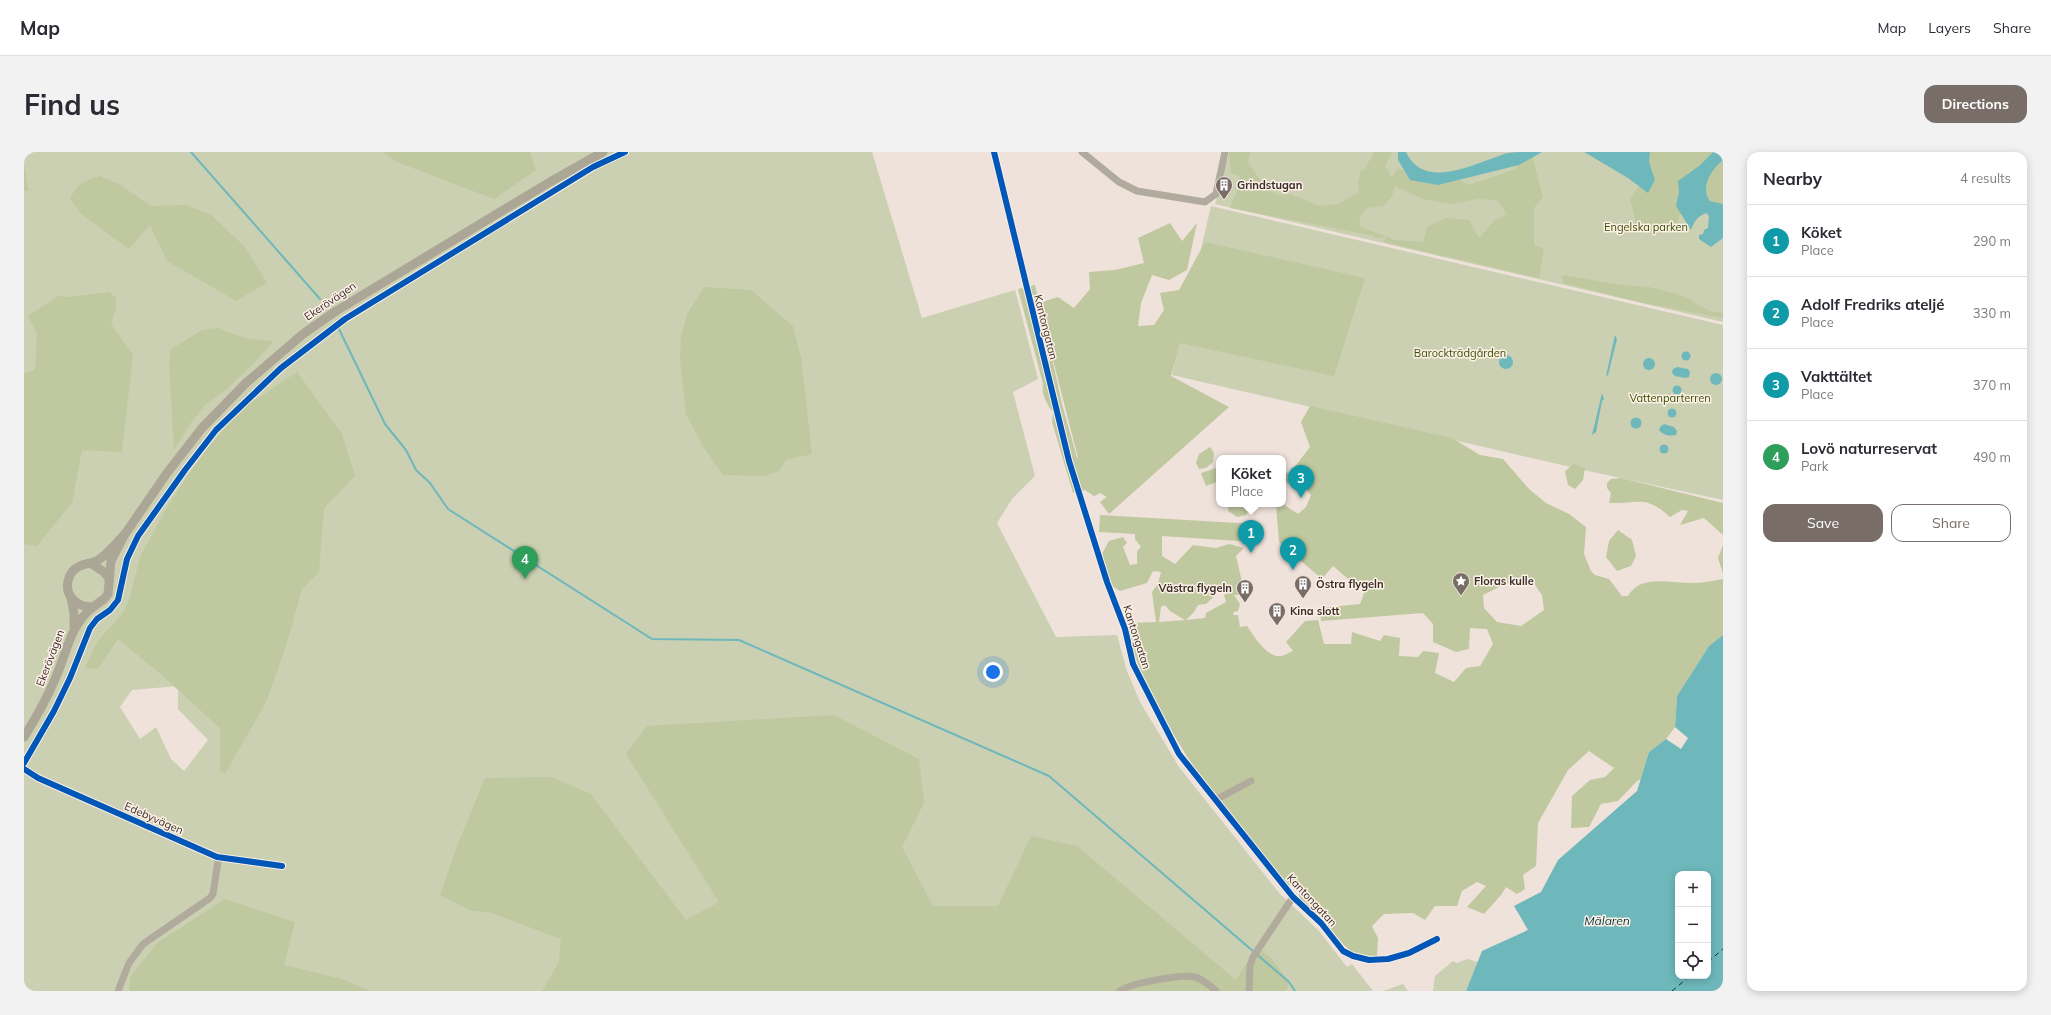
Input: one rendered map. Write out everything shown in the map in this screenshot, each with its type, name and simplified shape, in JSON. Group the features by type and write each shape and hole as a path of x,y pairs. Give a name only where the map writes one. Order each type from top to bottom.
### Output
{"main road":[{"name":"Ekerövägen","path":"125,534 167,473 202,428 246,383 303,334 371,289 604,152"},
{"path":"74,629 74,614 68,585 71,573 77,567 92,564 109,551 125,534"},
{"path":"74,629 85,613 104,599 108,594 111,561 125,534"},
{"path":"92,564 104,572 109,578"},
{"path":"71,597 82,605 93,607"},
{"name":"Ekerövägen","path":"24,737 57,676 74,629"}],"street":[{"name":"Kantongatan","path":"994,152 1069,461 1107,582 1125,629 1133,664 1179,754 1202,784 1217,799 1293,897 1321,922 1343,951 1352,956 1369,960 1388,959 1409,953 1437,939"},
{"path":"1082,152 1119,182 1137,191 1205,202 1216,194 1225,152"},
{"name":"Edebyvägen","path":"24,769 38,778 217,856 282,866"},
{"path":"1217,799 1251,780"},
{"path":"118,991 129,963 143,944 210,898 213,894 217,868 217,856"},
{"path":"1250,991 1250,966 1253,957 1293,897"},
{"path":"1120,991 1148,982 1179,976 1196,977 1216,991"}],"green space":[{"path":"24,152 872,152 922,318 1015,290 1038,379 1013,392 1035,476 1012,499 997,523 1056,637 1117,635 1127,671 1140,702 1179,767 1280,894 1319,931 1347,967 1352,964 1373,991 24,991","holes":["178,686 178,709 208,740 184,771 171,759 156,727 140,739 120,707 132,690"]},
{"path":"382,152 530,152 536,170 494,199 397,162"},
{"name":"Engelska parken","path":"1229,152 1723,152 1723,322 1215,204"},
{"path":"1229,152 1250,152 1248,162 1267,190 1279,195 1291,194 1319,206 1338,204 1359,192 1358,183 1361,170 1365,169 1374,152 1392,152 1385,166 1392,178 1397,169 1456,178 1469,185 1516,169 1520,156 1531,152 1543,197 1534,208 1534,245 1544,249 1539,278 1384,242 1386,237 1373,238 1374,236 1230,208 1238,189 1240,176 1231,173","holes":["1395,186 1423,199 1451,204 1478,199 1497,200 1507,214 1495,220 1479,238 1469,220 1445,218 1427,227 1423,242 1395,240 1361,227 1359,219 1367,208 1383,206 1392,196"]},
{"path":"1650,152 1713,152 1699,166 1678,181 1679,192 1676,206 1681,213 1673,231 1660,226 1636,222 1630,200 1639,186 1648,192 1655,181 1649,162"},
{"path":"1723,160 1723,204 1710,201 1706,190 1708,179 1714,169"},
{"path":"24,167 29,191 24,191"},
{"path":"100,176 119,184 151,206 186,205 211,215 245,247 267,283 236,301 167,261 150,225 129,249 80,213 70,198 82,183"},
{"name":"Barockträdgården","path":"1211,206 1723,325 1723,500 1588,471 1172,375"},
{"path":"1170,223 1182,241 1197,223 1187,270 1169,280 1152,275 1141,303 1138,326 1154,325 1164,310 1160,293 1179,290 1205,242 1365,278 1334,376 1180,343 1171,376 1229,407 1109,514 1100,502 1107,497 1100,493 1094,496 1085,490 1073,493 1052,422 1053,412 1044,395 1043,384 1018,289 1035,285 1039,303 1058,297 1074,308 1090,289 1089,272 1115,270 1144,263 1138,238","holes":["1048,340 1078,458 1062,404"]},
{"path":"1562,275 1622,285 1649,287 1684,296 1709,311 1723,313 1723,318 1644,303 1563,283"},
{"path":"704,287 751,290 793,326 801,358 812,454 786,460 779,471 764,476 723,475 704,448 686,414 680,359 681,337 687,314"},
{"path":"109,292 116,298 116,308 111,324 133,355 122,452 82,450 72,503 37,546 24,544 24,374 35,370 37,334 28,316 58,296 70,297"},
{"path":"218,328 245,338 274,341 227,389 205,405 190,424 174,450 169,362 171,349 202,330"},
{"path":"297,372 342,434 355,476 324,508 319,572 302,589 285,649 266,702 225,774 220,771 220,728 156,670 118,639 98,669 85,668 97,642 122,614 129,601 140,557 164,513 184,481 210,445 243,408"},
{"path":"1310,406 1452,438 1480,455 1503,459 1529,489 1546,503 1569,514 1586,527 1584,554 1591,571 1595,575 1609,579 1622,596 1628,596 1633,589 1648,582 1666,581 1696,583 1723,579 1723,635 1709,646 1677,696 1675,727 1666,739 1649,752 1641,779 1636,782 1618,801 1601,804 1589,827 1571,828 1572,796 1590,780 1605,777 1614,768 1589,751 1568,770 1538,823 1536,866 1523,875 1525,889 1517,894 1506,887 1484,914 1467,907 1486,886 1477,882 1462,891 1457,906 1435,906 1425,920 1413,913 1384,914 1372,926 1378,938 1377,957 1353,953 1334,936 1300,900 1298,886 1286,885 1194,768 1152,699 1134,654 1127,642 1130,623 1156,622 1152,592 1158,584 1161,572 1153,571 1147,583 1120,591 1112,586 1102,554 1109,541 1123,537 1127,543 1123,547 1130,565 1137,564 1137,551 1141,547 1135,539 1135,534 1099,532 1100,515 1255,524 1254,542 1162,536 1162,556 1175,564 1193,545 1216,548 1229,544 1244,548 1236,556 1242,582 1249,590 1244,595 1234,595 1240,604 1238,611 1234,612 1233,615 1238,615 1240,627 1247,626 1257,641 1271,654 1282,656 1293,651 1286,642 1305,621 1318,620 1324,644 1351,644 1352,632 1380,641 1384,635 1400,638 1399,656 1418,657 1423,651 1439,653 1435,673 1454,682 1466,668 1480,666 1493,644 1487,629 1470,628 1469,649 1456,652 1433,642 1433,624 1423,613 1321,621 1320,608 1360,604 1365,590 1353,583 1333,566 1322,579 1279,542 1276,507 1286,506 1298,514 1306,507 1311,495 1302,484 1286,483 1286,472 1290,473 1310,447 1301,422","holes":["1531,579 1542,595 1544,610 1521,626 1497,622 1484,608 1483,595 1505,584","1221,590 1228,592 1224,595 1226,602 1206,613 1205,618 1186,620 1194,612 1198,605 1206,604","1165,605 1170,611 1185,620 1159,622 1161,607"]},
{"path":"1210,447 1214,453 1213,462 1206,468 1199,469 1196,463 1199,454"},
{"path":"1574,464 1585,468 1583,480 1575,489 1568,485 1565,471"},
{"path":"1216,468 1216,482 1206,486 1201,473"},
{"path":"1621,478 1723,503 1723,535 1704,518 1680,525 1688,511 1682,510 1670,517 1654,505 1647,503 1609,503 1611,493 1607,488 1607,483 1611,479"},
{"path":"1229,507 1251,507 1246,515 1237,517 1228,511"},
{"path":"1618,530 1632,540 1636,556 1631,566 1617,571 1606,557 1609,541"},
{"path":"1723,545 1723,574 1718,558"},
{"path":"834,715 919,759 924,803 902,847 933,906 998,906 1031,836 1077,846 1236,980 1257,947 1270,957 1289,982 1286,991 542,991 559,962 561,939 489,912 472,911 440,895 457,846 485,778 551,777 591,794 686,920 719,902 626,754 647,726"},
{"path":"225,899 295,922 284,965 342,979 371,991 129,991 130,977 157,943"},
{"path":"1467,959 1478,962 1466,991 1433,991 1435,976 1453,961 1457,963"},
{"path":"1403,984 1408,991 1383,991"}],"water":[{"path":"1398,152 1406,152 1415,164 1426,171 1439,172 1453,171 1468,167 1508,153 1542,152 1519,165 1438,185 1410,180 1398,160"},
{"path":"1584,152 1650,152 1649,162 1655,180 1648,193 1628,178"},
{"path":"1713,152 1723,152 1723,160 1714,169 1708,179 1706,190 1710,201 1723,204 1723,238 1711,247 1699,239 1699,235 1703,234 1704,230 1708,228 1709,216 1706,213 1698,218 1691,230 1676,206 1679,192 1678,181 1699,166"},
{"path":"1615,335 1617,339 1608,375 1606,376"},
{"path":"1686,351 1691,356 1686,361 1681,356"},
{"path":"1503,355 1509,355 1513,359 1513,365 1509,369 1503,369 1499,365 1499,359"},
{"path":"1649,358 1653,360 1655,364 1653,368 1649,370 1645,368 1643,364 1645,360"},
{"path":"1677,367 1688,369 1690,372 1689,377 1685,378 1675,376 1672,373 1673,369"},
{"path":"1714,373 1718,373 1722,379 1718,385 1714,385 1710,381 1710,377"},
{"path":"1677,385 1682,390 1677,395 1672,390"},
{"path":"1602,393 1604,399 1602,401 1596,432 1592,435"},
{"path":"1670,409 1674,409 1676,413 1674,417 1670,417 1668,415 1668,411"},
{"path":"1636,417 1640,419 1642,423 1640,427 1636,429 1632,427 1630,423 1632,419"},
{"path":"1664,424 1674,427 1677,431 1676,435 1667,435 1661,432 1659,430 1660,427"},
{"path":"1664,444 1669,449 1664,454 1659,449"},
{"name":"Mälaren","path":"1723,635 1723,991 1466,991 1482,951 1528,930 1514,906 1541,892 1558,860 1637,791 1649,752 1666,739 1681,749 1688,738 1675,727 1677,696 1709,646"}],"waterway":[{"path":"191,152 320,299"},
{"path":"338,327 385,424 406,450 416,470 430,483 448,509 652,639 739,640 1049,776 1289,982 1295,991"}],"ferry route":[{"path":"1711,959 1723,949"},
{"path":"1672,991 1686,979"}],"cycle path":[{"path":"24,763 54,711 70,678 90,628 97,619 110,610 118,600 127,559 138,536 185,470 216,430 281,368 345,319 593,167 625,152"},
{"path":"994,152 1069,461 1107,582 1125,629 1133,664 1179,754 1293,897 1321,923 1343,951 1353,956 1369,960 1388,959 1409,953 1437,939"},
{"path":"24,769 38,778 217,857 282,866"}],"place":[{"name":"Grindstugan","path":"1224,200"},
{"name":"Vakttältet","path":"1301,498"},
{"name":"Köket","path":"1251,553"},
{"name":"Adolf Fredriks ateljé","path":"1293,570"},
{"name":"Lovö naturreservat","path":"525,579"},
{"name":"Floras kulle","path":"1461,596"},
{"name":"Östra flygeln","path":"1303,599"},
{"name":"Västra flygeln","path":"1245,603"},
{"name":"Kina slott","path":"1277,626"}],"park label":[{"name":"Vattenparterren","path":"1670,398"}]}
